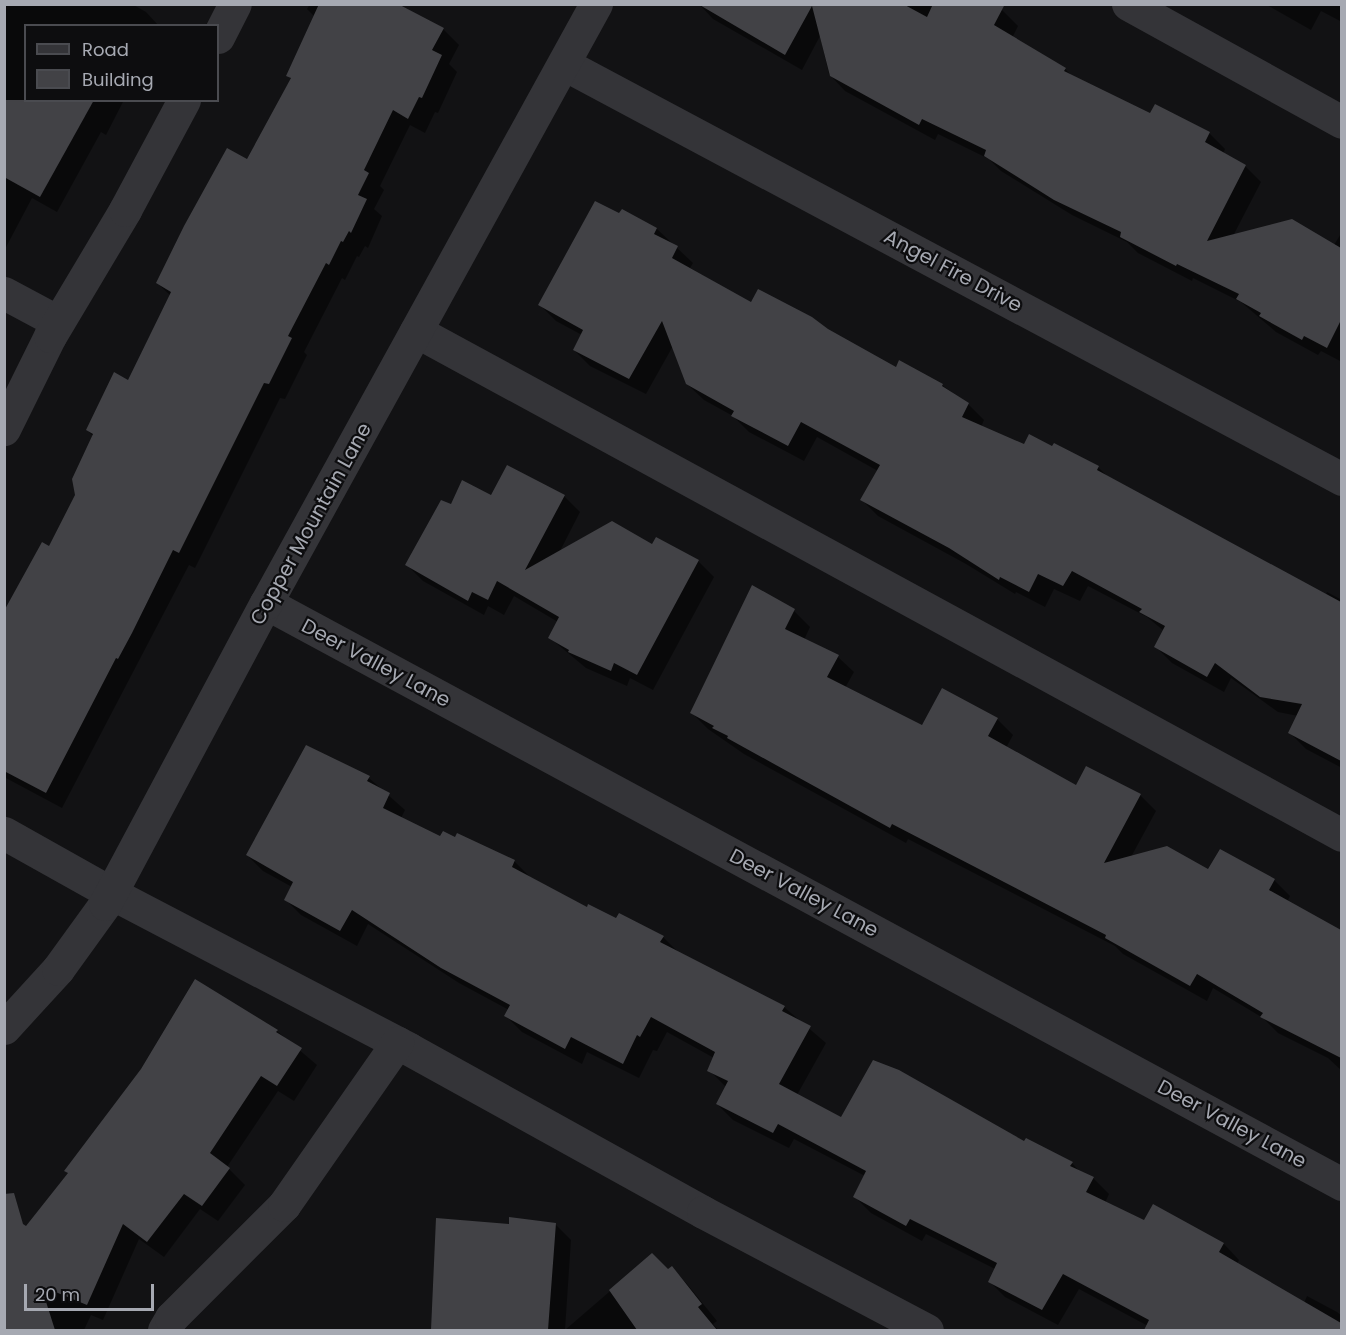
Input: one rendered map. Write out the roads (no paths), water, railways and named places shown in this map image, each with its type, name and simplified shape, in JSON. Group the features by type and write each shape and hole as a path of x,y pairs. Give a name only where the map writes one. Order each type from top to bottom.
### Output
{"street":[{"path":"219,35 235,4"},
{"name":"Copper Mountain Lane","path":"4,1028 58,969 111,893 266,603 596,4"},
{"path":"1128,4 1341,122"},
{"name":"Angel Fire Drive","path":"564,64 1341,479"},
{"path":"4,429 58,322 125,210 183,102"},
{"path":"4,293 58,322"},
{"path":"416,331 1341,835"},
{"name":"Deer Valley Lane","path":"266,603 1341,1184"},
{"path":"4,833 111,893 397,1043 703,1212 927,1330"},
{"path":"164,1330 171,1318 284,1205 397,1043"}]}
